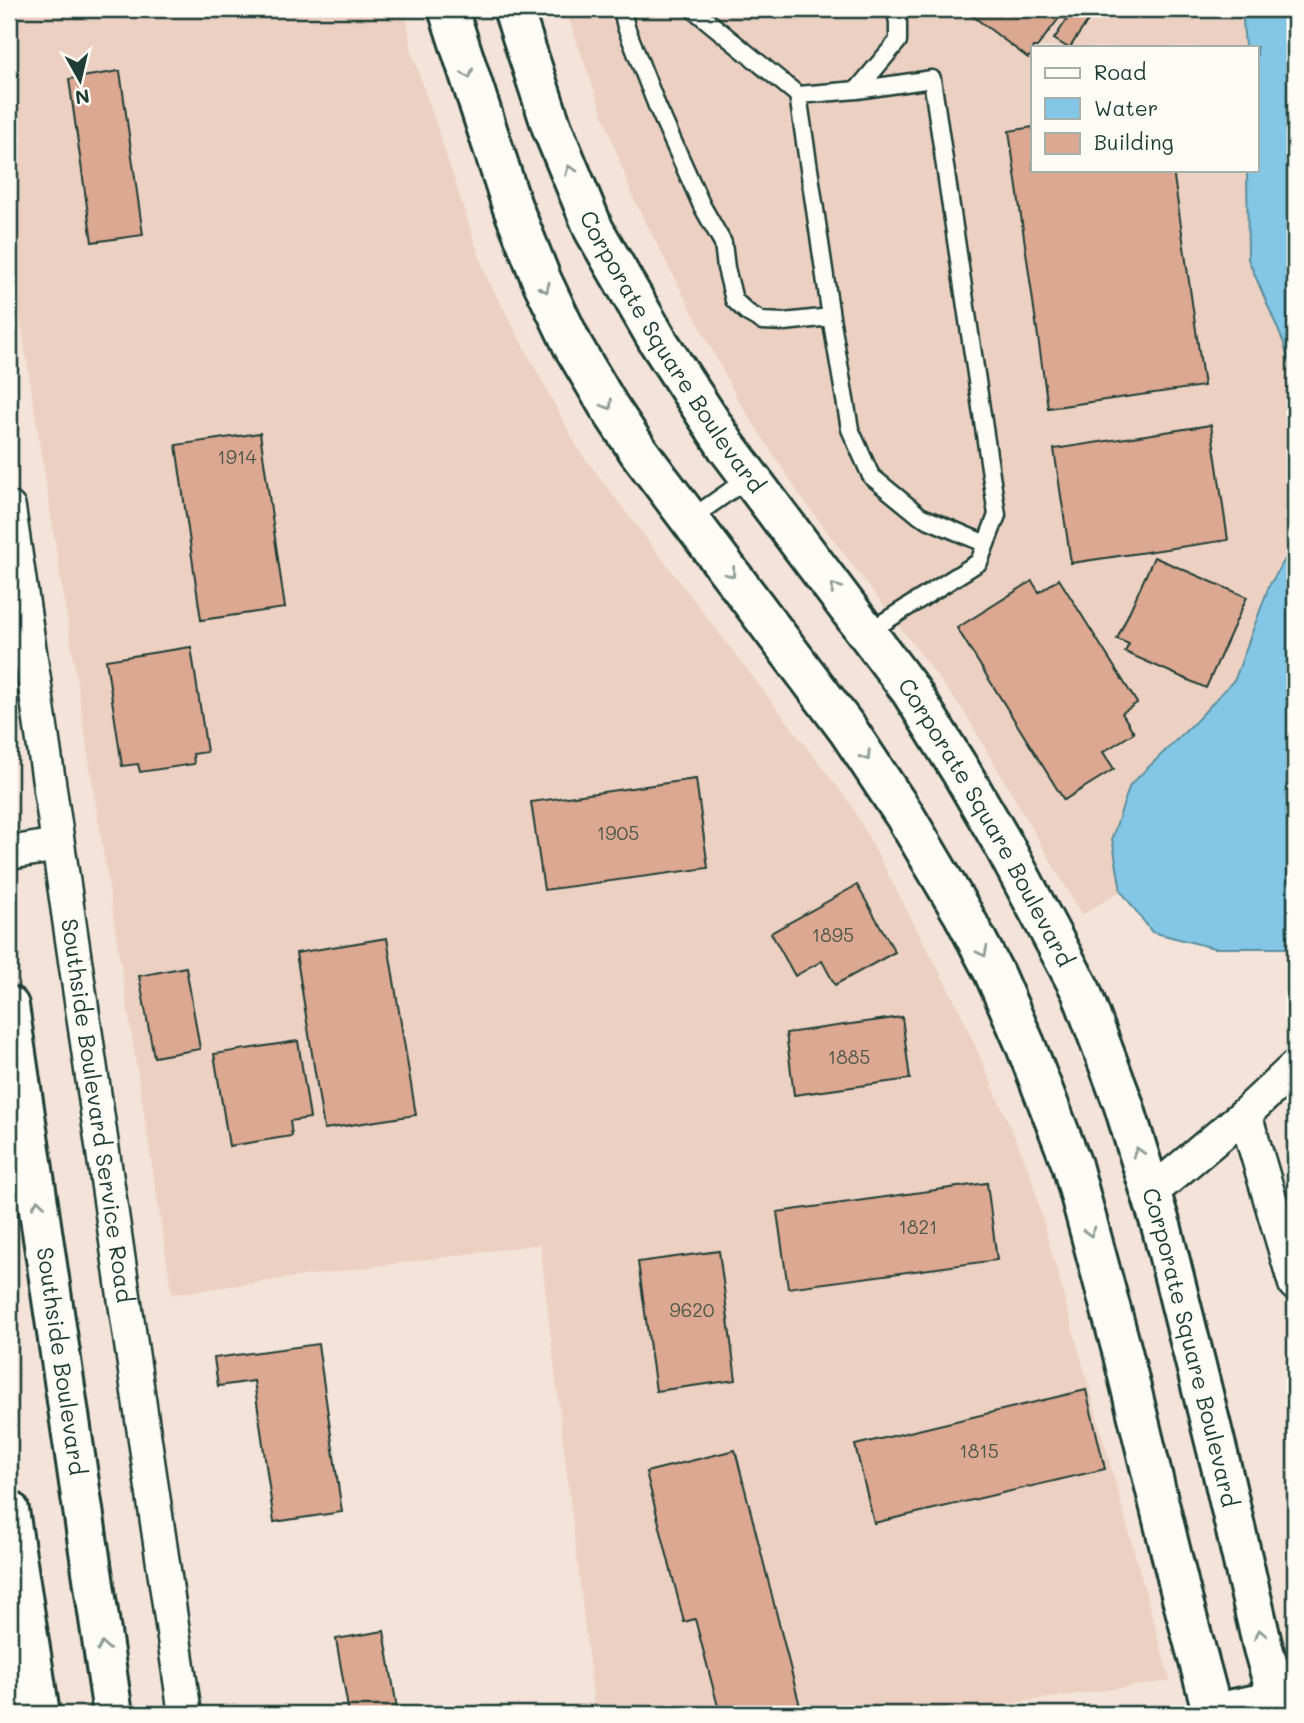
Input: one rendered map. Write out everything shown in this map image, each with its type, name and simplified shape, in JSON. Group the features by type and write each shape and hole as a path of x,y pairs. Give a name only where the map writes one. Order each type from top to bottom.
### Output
{"main road":[{"path":"448,9 512,206 541,281 573,346 639,452 848,730 905,816 963,914 994,973 1026,1044 1072,1165 1122,1351 1211,1714 1285,1703"},
{"name":"Corporate Square Boulevard","path":"513,9 552,128 594,230 658,341 727,447 910,690 1003,844 1081,992 1123,1103 1162,1229 1263,1648 1285,1703"},
{"name":"Southside Boulevard","path":"9,1006 113,1714"},
{"path":"9,1510 40,1714"}],"street":[{"name":"Southside Boulevard Service Road","path":"9,508 185,1714"},
{"path":"9,853 58,845"},
{"path":"1151,1193 1245,1114 1295,1067"},
{"path":"1245,1114 1295,1284"}],"lane":[{"path":"622,9 626,27 657,106 702,206 723,243 734,300 762,321 831,317"},
{"path":"693,9 798,95 850,429 871,476 920,516 986,544"},
{"path":"857,90 898,41 895,9"},
{"path":"798,95 932,79 997,515 979,562 868,632"},
{"path":"690,519 750,477"}],"shaded area":[{"path":"9,9 405,9 412,52 486,276 580,452 852,806 960,1011 1029,1170 1170,1681 935,1714 595,1714 540,1244 172,1294 9,246"},
{"path":"566,9 1242,9 1245,46 1031,46 1031,172 1247,172 1248,259 1284,341 1295,381 1295,543 1269,586 1235,679 1196,721 1112,838 1121,891 1082,915 965,713 801,497 737,398 633,198"}],"water":[{"path":"1242,9 1295,9 1295,381 1283,341 1248,259 1247,172 1258,172 1258,46 1245,46"},
{"path":"1295,543 1295,944 1286,948 1214,948 1152,932 1121,891 1112,838 1130,785 1235,679 1269,586"}],"building":[{"path":"1066,9 1038,46 1031,46 1031,55 1028,58 966,11"},
{"path":"1074,9 1096,9 1071,46 1054,39"},
{"path":"120,71 143,235 92,242 69,79"},
{"path":"1031,127 1031,172 1173,172 1204,386 1048,408 1009,131"},
{"path":"1211,425 1228,540 1071,563 1054,449"},
{"path":"260,433 285,608 201,620 176,445"},
{"path":"1154,557 1247,597 1206,688 1125,652 1129,644 1117,639"},
{"path":"1059,579 1137,703 1122,713 1134,733 1103,752 1114,769 1064,800 957,628 1032,581 1039,592"},
{"path":"191,647 207,752 193,754 194,764 140,772 138,764 122,766 106,660"},
{"path":"696,779 708,868 544,890 531,802"},
{"path":"857,885 895,952 835,985 822,961 795,976 771,933"},
{"path":"387,938 416,1115 324,1129 296,953"},
{"path":"186,967 200,1049 154,1057 139,976"},
{"path":"902,1017 910,1079 794,1095 786,1033"},
{"path":"298,1041 310,1118 290,1121 292,1136 229,1146 214,1054"},
{"path":"987,1183 997,1260 788,1288 777,1212"},
{"path":"719,1251 736,1380 656,1391 638,1262"},
{"path":"318,1344 342,1512 274,1522 254,1381 218,1386 214,1358"},
{"path":"1086,1390 1105,1469 874,1523 855,1445"},
{"path":"735,1450 802,1714 720,1714 695,1619 684,1622 646,1472"},
{"path":"384,1631 398,1714 349,1714 336,1639"}]}
